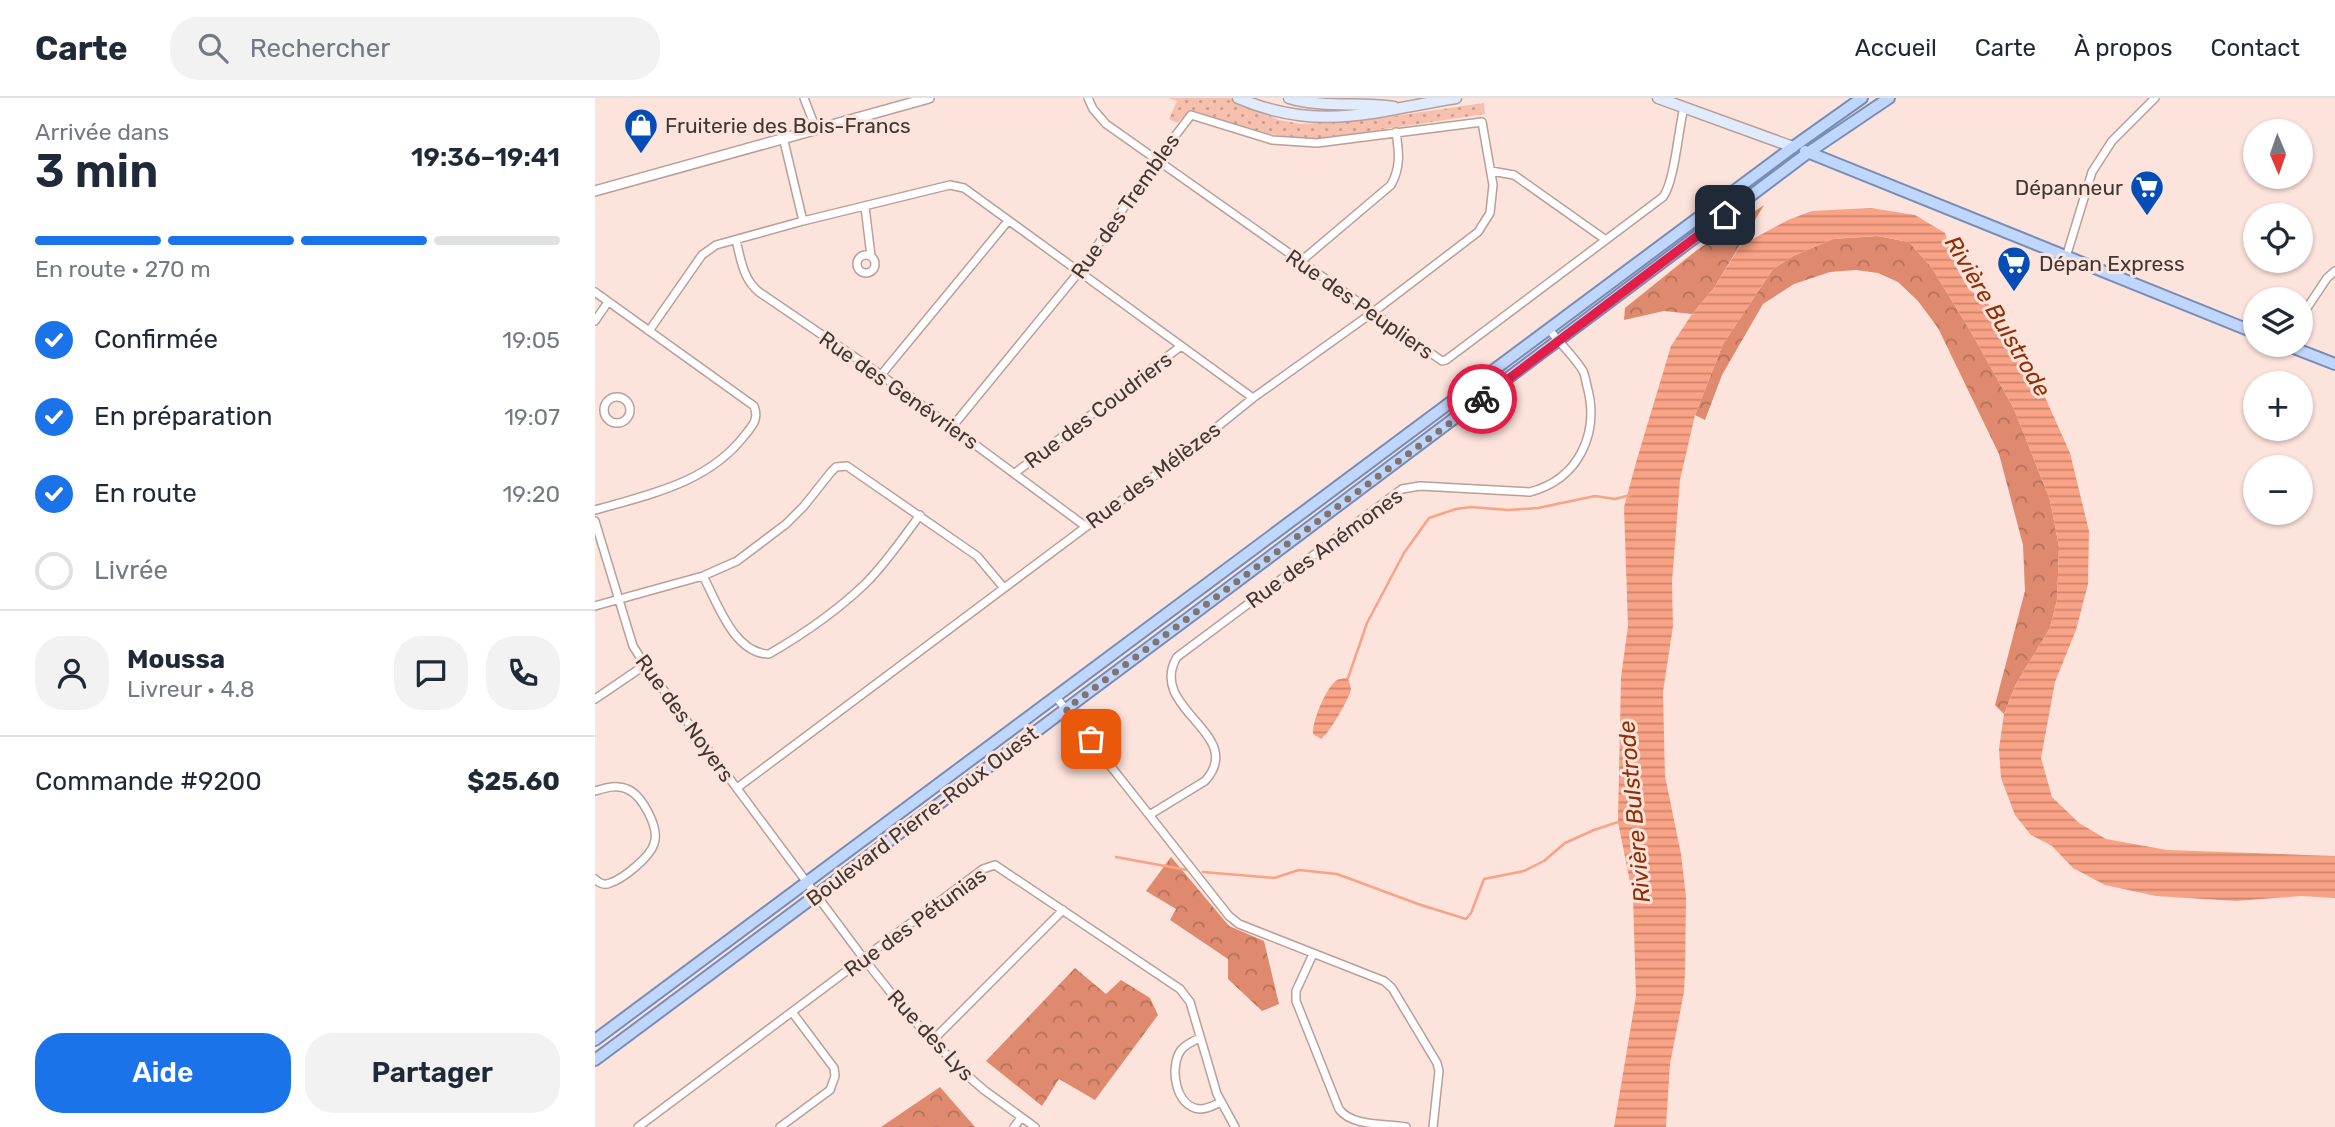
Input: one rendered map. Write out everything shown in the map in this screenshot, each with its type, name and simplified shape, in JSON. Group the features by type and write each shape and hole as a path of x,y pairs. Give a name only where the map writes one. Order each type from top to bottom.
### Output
{"main road":[{"path":"1238,98 1258,106 1316,118 1371,115 1456,98"},
{"path":"1289,98 1321,104 1369,103 1398,108"},
{"path":"1658,98 1809,152 2243,328"},
{"name":"Boulevard Pierre-Roux Ouest","path":"595,1040 1549,328 1862,98"},
{"name":"Boulevard Pierre-Roux Ouest","path":"595,1060 1809,152 1889,98"},
{"path":"2313,355 2335,364"}],"street":[{"path":"804,98 816,129"},
{"path":"595,191 929,98"},
{"name":"Rue des Peupliers","path":"1088,98 1093,109 1106,124 1437,358 1446,360 1663,197 1667,191 1684,107"},
{"path":"2066,257 2092,172 2112,141 2155,98"},
{"name":"Rue des Trembles","path":"951,427 1079,272 1191,116 1256,136 1317,143 1482,122"},
{"name":"Rue des Mélèzes","path":"737,788 1186,452 1253,398 1373,313 1478,232 1485,223 1492,201 1491,171 1482,122"},
{"path":"1300,262 1391,185 1399,163 1395,132"},
{"path":"783,138 803,221"},
{"path":"1491,171 1514,174 1606,240"},
{"path":"649,331 702,255 716,245 950,185 964,188 1253,398"},
{"path":"865,207 871,256"},
{"path":"881,375 1008,220"},
{"name":"Rue des Genévriers","path":"736,240 745,276 750,284 881,375 1085,526"},
{"path":"2313,299 2335,271"},
{"path":"595,292 754,406 757,414 748,431 722,458 701,474 664,490 595,510"},
{"path":"595,321 608,302"},
{"name":"Rue des Anémones","path":"1151,814 1205,781 1217,762 1214,746 1173,692 1172,672 1177,657 1402,489 1420,486 1530,492 1548,486 1570,470 1582,453 1592,412 1591,399 1583,371 1549,328"},
{"name":"Rue des Coudriers","path":"1015,473 1181,346"},
{"path":"595,399 605,405"},
{"path":"595,606 703,576 737,561 764,542 804,506 836,467 847,466 977,556 1005,588"},
{"path":"703,576 738,638 749,649 769,654 846,600 865,583 887,560 920,515"},
{"name":"Rue des Noyers","path":"595,521 633,646 817,894"},
{"path":"595,699 645,665"},
{"path":"1056,697 1229,916 1240,924 1384,981 1392,988 1437,1063 1439,1071 1433,1127"},
{"path":"595,791 615,787 629,790 652,820 656,831 655,843 646,857 609,884 595,879"},
{"name":"Rue des Pétunias","path":"638,1127 989,866 1001,867 1180,989 1190,1002 1221,1102 1235,1127"},
{"name":"Rue des Lys","path":"817,894 864,959 932,1041 984,1090 1035,1127"},
{"path":"932,1041 1063,910"},
{"path":"1313,954 1296,991 1296,1001 1339,1109 1345,1117 1356,1120 1406,1127"},
{"path":"780,1127 830,1090 835,1076 834,1068 792,1012"},
{"path":"1200,1038 1181,1050 1175,1073 1177,1085 1181,1096 1190,1106 1206,1109 1221,1102"},
{"path":"1014,1127 1021,1118"}],"shaded area":[{"path":"1168,98 1230,98 1279,120 1301,124 1360,121 1484,103 1485,114 1352,134 1293,138 1254,131 1195,111 1188,113 1177,123 1169,119 1177,101"}],"green space":[{"path":"1764,205 1714,288 1692,314 1664,311 1624,320 1625,308 1697,250"},
{"path":"1877,236 1909,242 1932,268 2014,409 2050,500 2059,547 2057,600 2050,628 2016,684 2004,714 1995,705 2025,591 2023,545 1999,454 1938,328 1918,301 1898,282 1878,273 1856,270 1830,272 1794,284 1763,304 1722,375 1705,420 1695,415 1723,344 1773,269 1793,256 1833,239"},
{"path":"1171,857 1229,926 1264,941 1279,1004 1262,1011 1228,979 1228,959 1170,920 1176,909 1146,891"},
{"path":"1075,968 1106,994 1121,980 1150,998 1158,1015 1095,1100 1059,1079 1042,1106 986,1061"},
{"path":"940,1087 975,1127 881,1127"}],"water":[{"name":"Rivière Bulstrode","path":"1871,208 1915,215 1945,233 1955,265 1968,288 1994,309 2010,333 2045,397 2070,453 2089,531 2088,584 2076,630 2055,682 2041,758 2052,797 2079,823 2106,839 2167,850 2335,856 2335,898 2302,896 2236,901 2156,896 2105,885 2073,868 2052,846 2031,835 2015,815 2001,778 1999,749 2004,714 2016,684 2050,628 2057,600 2059,547 2050,500 2014,409 1932,268 1909,242 1877,236 1833,239 1793,256 1773,269 1723,344 1695,415 1680,480 1672,582 1673,626 1663,692 1665,776 1681,854 1686,896 1684,992 1670,1064 1666,1127 1614,1127 1636,996 1633,897 1618,822 1621,677 1628,626 1624,507 1637,459 1671,346 1692,314 1714,288 1740,246 1788,220 1812,211"},
{"path":"1348,678 1351,689 1347,700 1321,739 1313,734 1321,705 1333,684"}],"waterway":[{"path":"1348,678 1367,623 1404,553 1429,518 1471,507 1508,510 1538,508 1595,496 1615,499 1630,495"},
{"name":"Rivière Bulstrode","path":"1203,872 1274,878 1299,870 1337,874 1466,919 1484,879 1524,871 1544,861 1565,843 1618,822"},
{"path":"1116,857 1187,870"}],"way so far":[{"path":"1091,739 1066,709 1482,399"}],"place":[{"name":"Fruiterie des Bois-Francs","path":"641,155"},
{"name":"Dépanneur","path":"2147,217"},
{"name":"Dépan Express","path":"2014,293"}],"route":[{"path":"1482,399 1725,215"}]}
